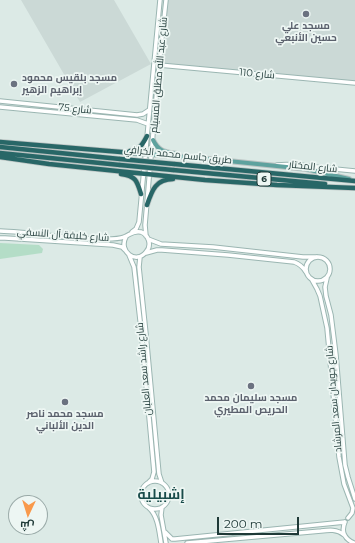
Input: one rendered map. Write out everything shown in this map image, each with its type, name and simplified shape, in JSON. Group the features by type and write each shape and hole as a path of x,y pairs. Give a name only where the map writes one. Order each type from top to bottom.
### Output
{"highway":[{"path":"123,152 138,149 147,136"},
{"path":"0,142 146,154"},
{"name":"طريق جاسم محمد الخرافي","path":"0,147 355,180"},
{"name":"طريق جاسم محمد الخرافي","path":"0,153 355,187"},
{"path":"0,157 29,162 205,180 277,185 355,187"},
{"path":"68,166 84,170 127,175 134,178 138,184 141,194"},
{"path":"147,204 152,191 158,183 169,179 205,180"}],"main road":[{"path":"153,140 158,148 164,152 199,158"},
{"path":"146,154 306,169 355,180"}],"street":[{"name":"شارع عبد الله مطلق المسيلم","path":"144,174 160,0"},
{"name":"شارع عبد الله مطلق المسيلم","path":"150,174 156,95 166,0"},
{"name":"شارع 110","path":"159,65 355,83"},
{"path":"151,95 156,95"},
{"name":"شارع 75","path":"0,101 137,115 143,114 149,110"},
{"name":"شارع 75","path":"0,107 137,120 148,124"},
{"path":"98,111 98,117"},
{"name":"شارع المختار","path":"270,166 300,164 355,171"},
{"path":"132,232 140,232 147,238 161,244 213,247 324,258 329,264 330,271 327,278 320,282 309,278 303,266 298,263 228,255 162,250 157,250 140,257 129,255 125,250 124,243 126,237 136,228 139,222 144,174"},
{"path":"145,254 149,247 145,230 150,174"},
{"name":"شارع خليفة آل النسفي","path":"0,231 106,240 126,237"},
{"name":"شارع خليفة آل النسفي","path":"0,238 113,245 125,250"},
{"path":"82,244 84,241 83,238"},
{"path":"88,244 87,241 89,238"},
{"name":"شارع راشد سعد العلبان","path":"129,255 134,267 154,472 152,479 148,483"},
{"name":"شارع راشد سعد العلبان","path":"140,257 139,267 159,474 162,483"},
{"path":"306,272 305,268 308,262 316,257"},
{"name":"شارع جويدان سعد المرشاد","path":"327,278 325,287 331,315 335,348 345,465 355,499"},
{"name":"شارع جويدان سعد المرشاد","path":"312,280 320,296 327,328 339,458 344,484 353,508 352,513 343,526 345,536"},
{"path":"142,348 145,346 147,348"},
{"path":"146,391 152,391"},
{"path":"148,507 155,509 162,507 167,502 169,496 168,489 164,484 157,481 152,481 144,486 141,494 142,501 148,507 152,510 157,521 161,543"},
{"path":"162,507 161,516 166,543"},
{"path":"165,532 168,537 175,541 328,524 347,520 355,516"},
{"path":"327,530 329,527 328,524"},
{"path":"187,543 327,530 338,531 349,541 354,543"},
{"path":"345,536 348,543"}],"shaded area":[{"path":"21,0 114,0 151,64 80,102"},
{"path":"166,0 355,0 355,83 159,65"}],"green space":[{"path":"0,243 39,245 43,249 42,253 0,259"}],"place":[{"name":"مسجد علي حسين الأنبعي","path":"306,14"},
{"name":"مسجد بلقيس محمود إبراهيم الزهير","path":"14,84"},
{"name":"مسجد سليمان محمد الحريص المطيري","path":"251,386"},
{"name":"مسجد محمد ناصر الدين الألباني","path":"65,402"}],"district":[{"name":"إشبيلية","path":"161,495"}]}
